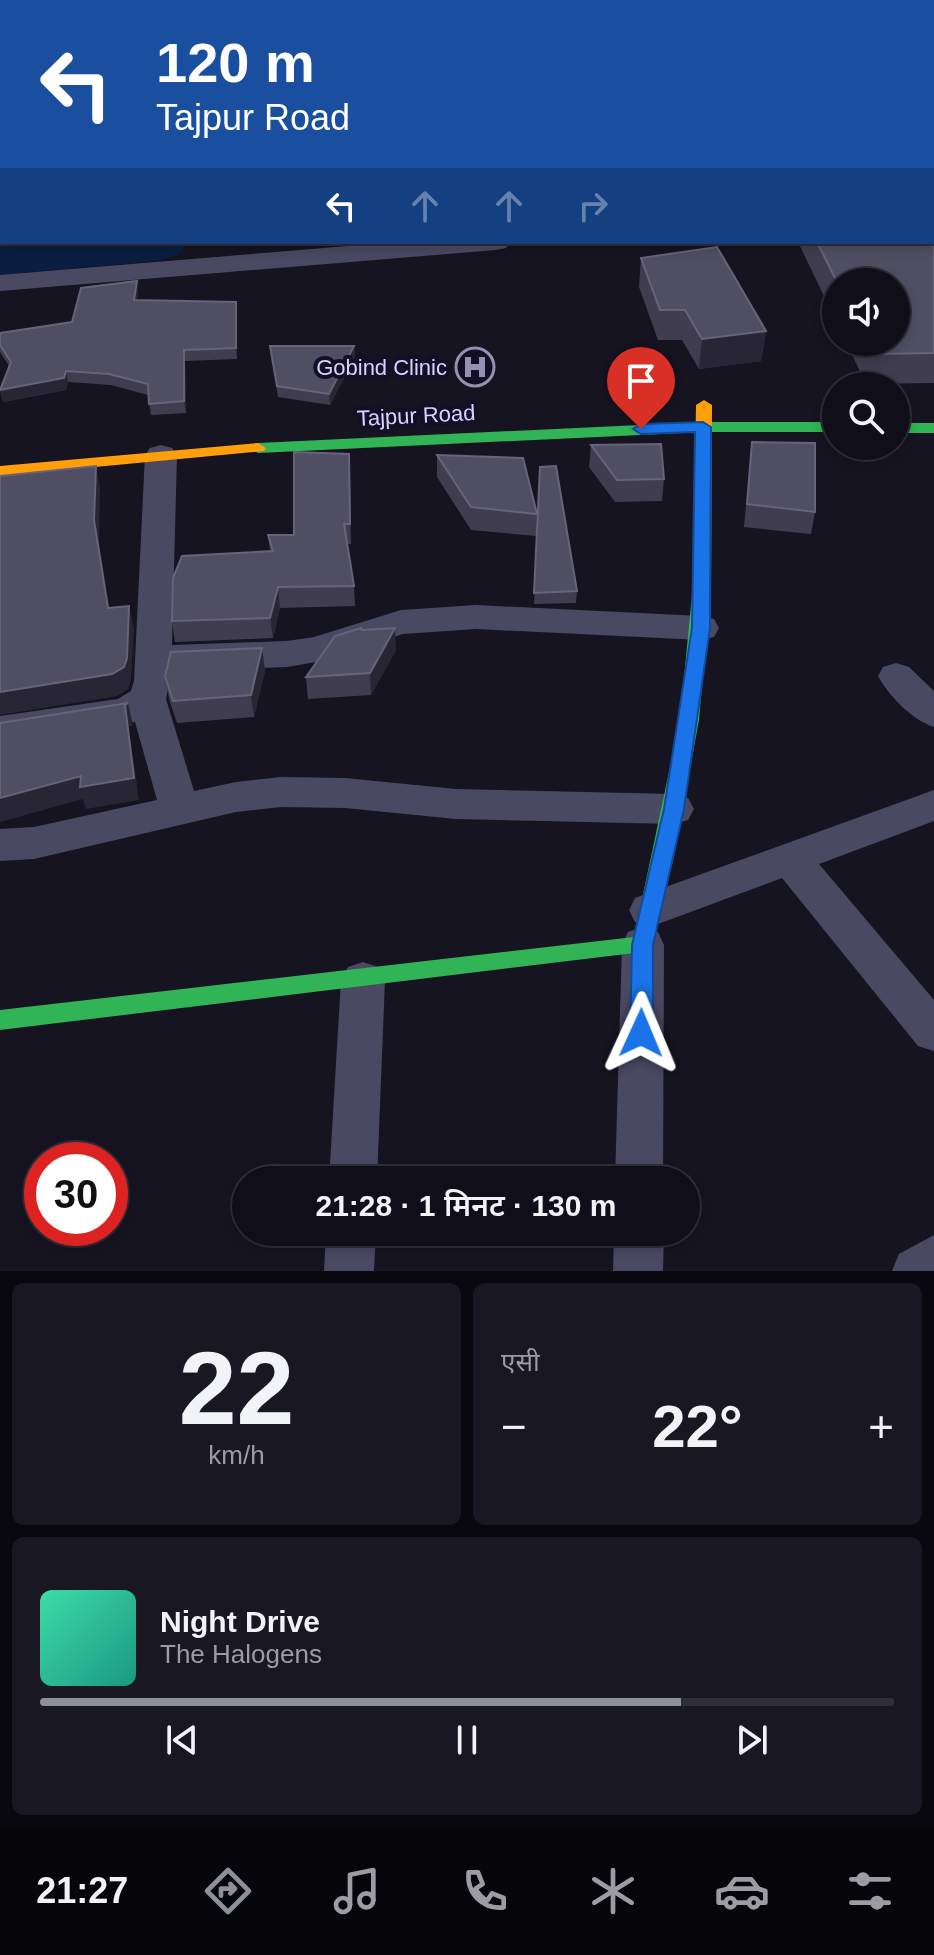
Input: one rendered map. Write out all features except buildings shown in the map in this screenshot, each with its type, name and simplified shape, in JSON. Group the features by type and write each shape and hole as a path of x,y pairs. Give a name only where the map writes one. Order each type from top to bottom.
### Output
{"street":[{"path":"0,283 472,244"},
{"path":"639,1166 646,928 674,809 701,628 703,405"},
{"name":"Tajpur Road","path":"0,471 303,444 703,427 822,427"},
{"path":"910,428 933,429"},
{"path":"161,455 153,681 147,699 180,811"},
{"path":"153,659 287,654 316,649 401,622 461,618 701,628"},
{"path":"896,676 934,713"},
{"path":"0,730 126,711 147,699"},
{"path":"0,845 34,843 236,797 312,791 456,804 674,809"},
{"path":"0,1020 363,980 646,928 789,857 934,805"},
{"path":"789,857 934,1032"},
{"path":"354,1166 363,980"},
{"path":"349,1271 350,1246"},
{"path":"638,1271 639,1246"},
{"path":"917,1271 934,1259"}],"waterway":[{"path":"0,256 134,244"}],"traffic: fast":[{"path":"258,448 703,427 822,427"},
{"path":"910,428 934,428"},
{"path":"0,1020 643,945 690,720 702,584"}],"traffic: slow":[{"path":"702,584 704,405"},
{"path":"0,471 258,448"}],"place":[{"name":"Gobind Clinic","path":"475,367"}],"route":[{"path":"641,429 703,427 701,628 674,809 643,945 641,1033"}]}
